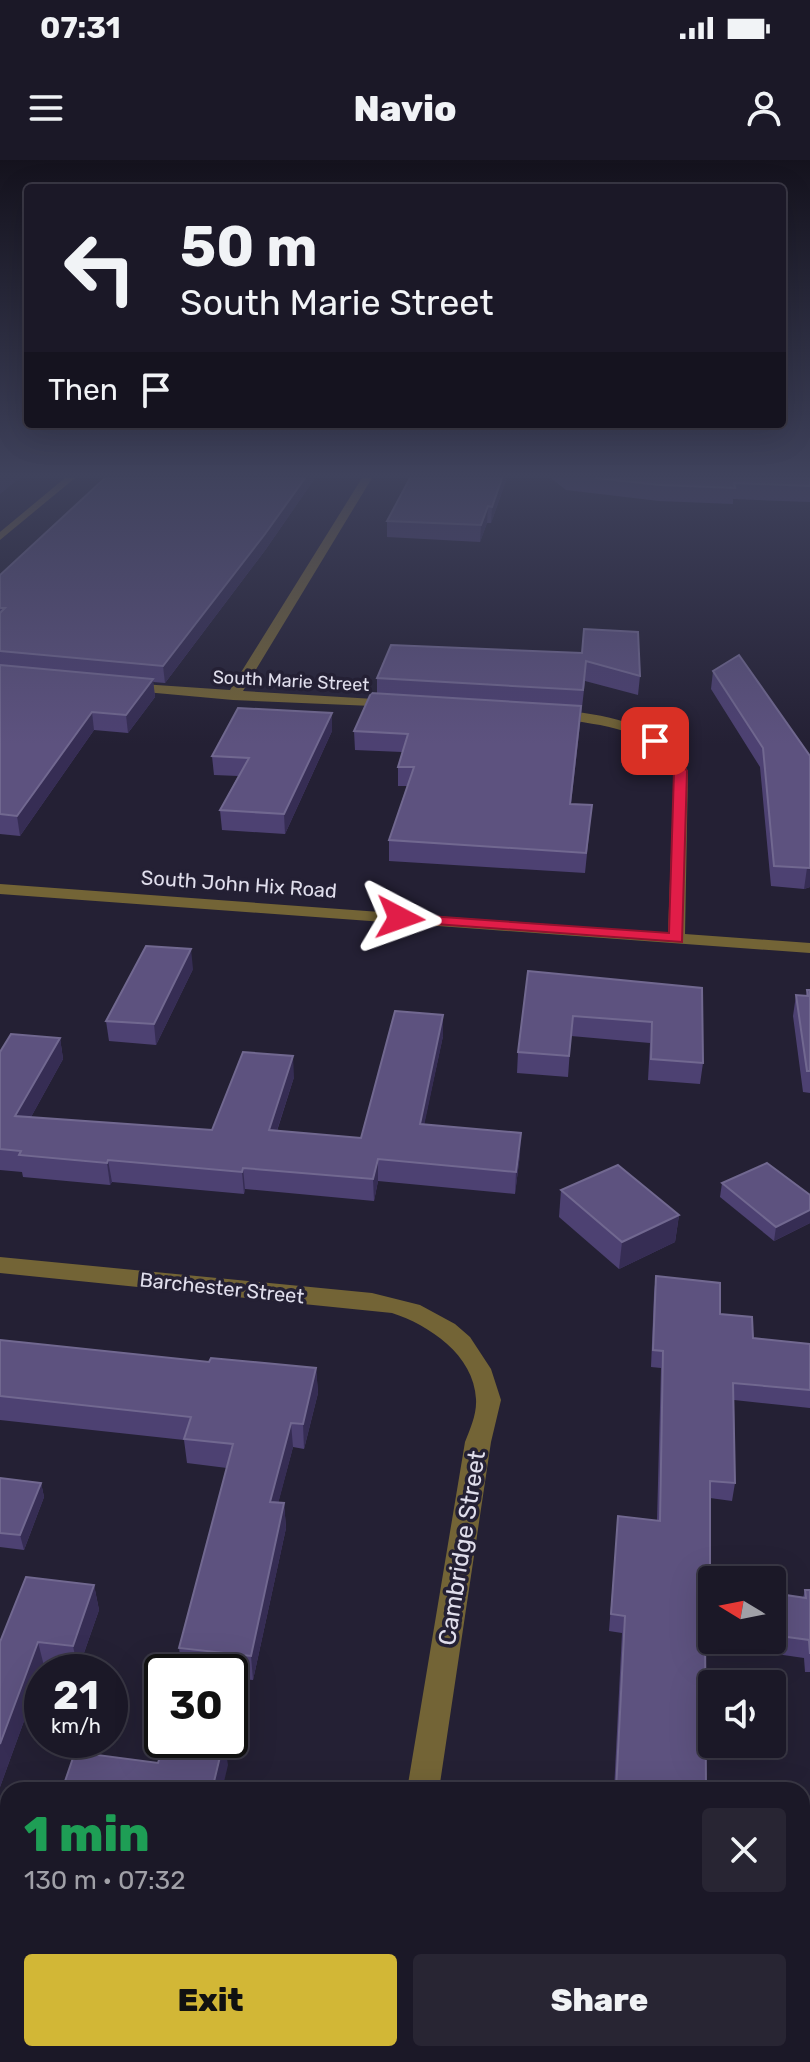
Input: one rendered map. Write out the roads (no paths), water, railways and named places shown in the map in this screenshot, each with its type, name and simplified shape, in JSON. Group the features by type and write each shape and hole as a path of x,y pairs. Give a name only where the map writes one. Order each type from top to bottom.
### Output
{"street":[{"path":"233,696 312,567"},
{"name":"South Marie Street","path":"112,686 405,705"},
{"path":"545,713 583,717 627,727 655,741 677,760 681,771 676,939"},
{"name":"South John Hix Road","path":"0,889 810,948"},
{"name":"Barchester Street","path":"0,1265 332,1299 367,1299 407,1308 439,1324"},
{"name":"Cambridge Street","path":"424,1782 478,1442 489,1401 483,1375 464,1344 439,1324"}]}
